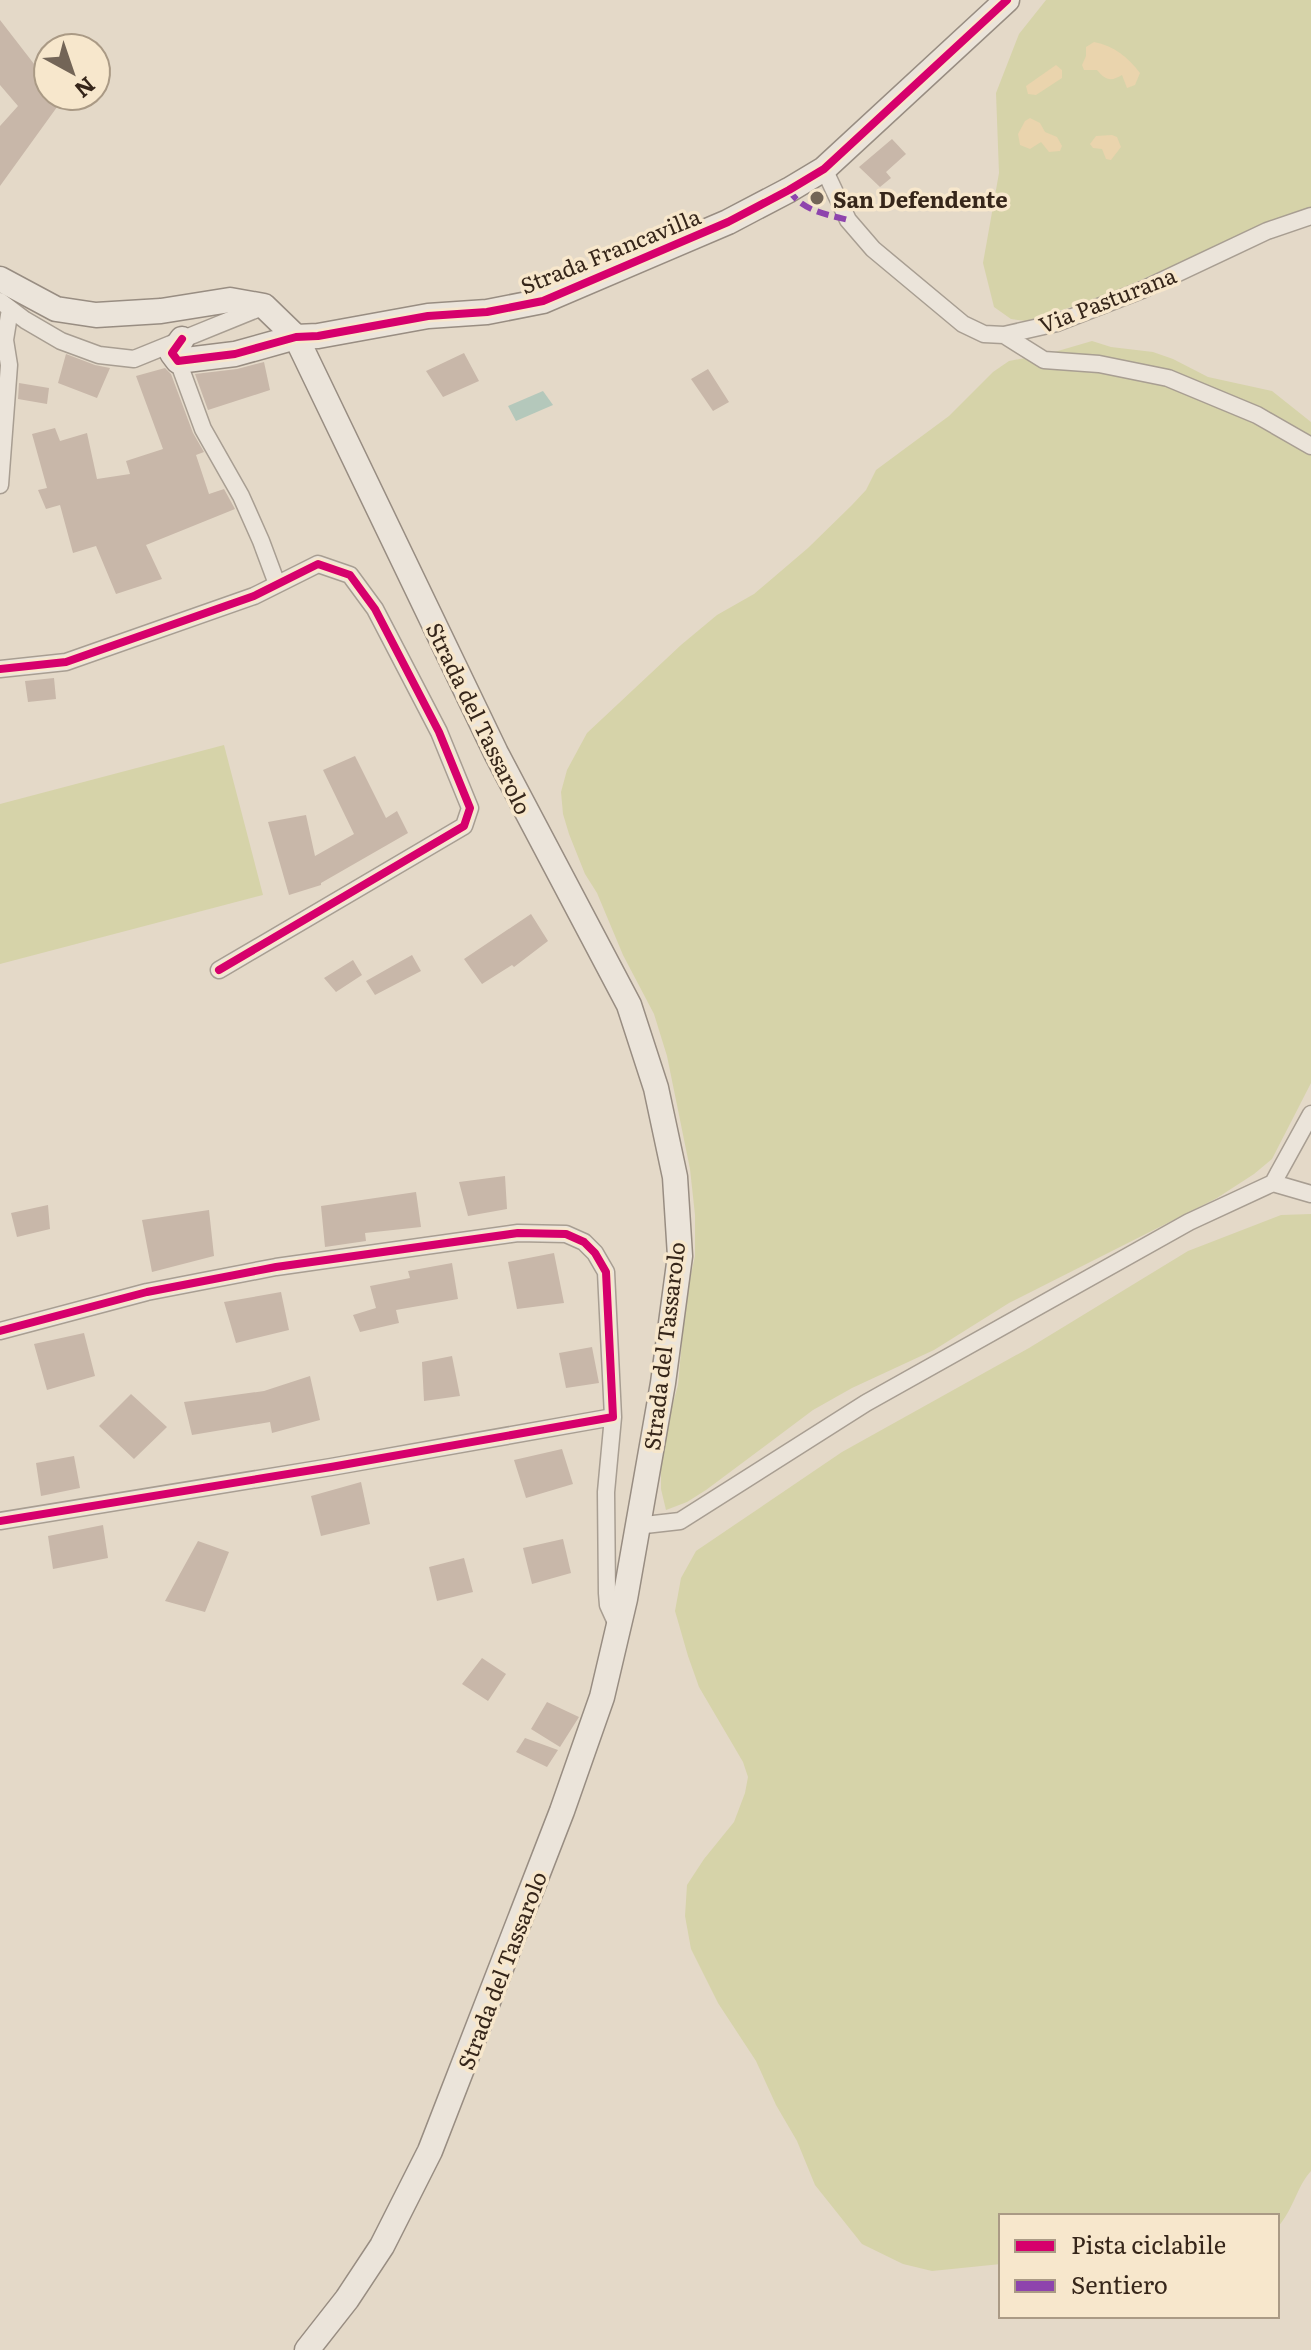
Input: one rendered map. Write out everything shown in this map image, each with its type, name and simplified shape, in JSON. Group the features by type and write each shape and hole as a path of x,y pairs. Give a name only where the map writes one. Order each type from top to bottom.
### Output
{"main road":[{"name":"Strada Francavilla","path":"180,350 235,354 296,337 318,336 428,316 487,312 543,301 728,222 824,169 1007,0"},
{"path":"0,279 56,309 96,315 161,311 230,300 264,306"},
{"name":"Strada del Tassarolo","path":"264,306 296,337 496,753 629,1005 656,1088 675,1177 680,1256 663,1383 602,1697 562,1811 430,2151 382,2246 347,2299 307,2350"}],"street":[{"name":"Via Pasturana","path":"824,169 848,220 873,249 963,324 984,334 1004,335 1057,323 1142,290 1267,231 1311,216"},
{"path":"5,305 61,341 99,355 134,359 180,350 264,306"},
{"path":"0,485 9,365 5,305"},
{"path":"1004,335 1044,360 1099,364 1168,378 1257,415 1311,446"},
{"path":"180,350 203,429 245,506 277,584"},
{"path":"0,669 66,662 254,596 318,564 350,575 375,609 439,732 470,808 464,826 219,970"},
{"path":"636,1526 680,1521 866,1403 1189,1222 1273,1183 1311,1114"},
{"path":"1273,1183 1311,1194"},
{"path":"0,1331 147,1292 276,1267 518,1233 566,1234 584,1242 606,1272 613,1417 606,1492 607,1593 608,1605 618,1627"},
{"path":"0,1521 613,1417"}],"shaded area":[{"path":"1046,0 1311,0 1311,207 1094,300 1026,321 1011,319 994,307 983,263 999,173 996,93 1019,34"},
{"path":"1092,341 1111,347 1153,352 1208,377 1272,391 1311,422 1311,1083 1272,1159 1254,1174 1217,1198 1009,1303 934,1350 813,1410 706,1490 666,1510 661,1489 661,1467 667,1425 678,1385 686,1297 695,1256 690,1169 667,1056 654,1014 623,955 569,834 561,792 567,770 587,733 681,645 717,615 754,594 808,548 866,490 876,470 949,416 993,372 1009,361"},
{"path":"543,391 553,405 516,421 508,406"},
{"path":"224,745 263,895 0,964 0,804"},
{"path":"1311,1214 1311,2171 1279,2225 1279,2214 999,2214 999,2264 932,2271 903,2264 862,2244 815,2185 797,2141 756,2061 718,2003 691,1949 685,1916 687,1885 734,1822 748,1777 743,1762 699,1687 688,1656 675,1611 681,1578 696,1551 842,1452 1029,1348 1188,1251 1281,1215"}],"sand":[{"path":"1094,42 1114,49 1131,62 1140,73 1135,85 1127,88 1122,75 1108,79 1097,70 1084,70 1082,65 1086,47"},
{"path":"1056,65 1062,70 1062,78 1036,95 1028,94 1026,86"},
{"path":"1030,118 1040,123 1045,132 1057,137 1062,146 1060,151 1049,152 1041,142 1030,149 1020,145 1018,134"},
{"path":"1096,136 1117,137 1121,147 1111,160 1106,159 1102,149 1093,148 1090,144"}],"building":[{"path":"0,20 32,61 32,112 53,112 0,186 0,126 18,106 0,85"},
{"path":"892,139 906,154 886,172 891,178 880,187 859,167"},
{"path":"464,353 479,381 443,397 426,371"},
{"path":"66,354 110,368 97,398 58,383"},
{"path":"264,362 270,390 208,410 195,374"},
{"path":"165,368 171,374 193,433 204,452 196,455 209,494 224,489 235,509 146,545 162,579 116,594 96,546 73,553 60,505 46,509 38,490 47,488 32,434 55,428 60,441 87,433 97,479 130,474 126,461 163,449 136,376"},
{"path":"708,369 729,402 713,411 691,379"},
{"path":"19,383 49,388 47,404 18,399"},
{"path":"54,678 56,699 28,702 25,681"},
{"path":"355,756 386,818 397,811 408,833 321,885 289,895 268,822 306,815 315,856 354,834 323,770"},
{"path":"531,914 548,941 514,967 512,965 482,984 464,959"},
{"path":"412,955 421,971 375,995 366,981"},
{"path":"353,960 362,975 336,992 324,978"},
{"path":"505,1176 507,1209 468,1216 459,1182"},
{"path":"416,1192 421,1227 365,1233 366,1241 325,1247 321,1206"},
{"path":"48,1205 50,1229 17,1237 11,1213"},
{"path":"209,1210 214,1256 152,1272 142,1220"},
{"path":"554,1253 564,1303 517,1309 508,1262"},
{"path":"452,1263 458,1299 396,1310 399,1323 360,1332 353,1315 376,1308 370,1286 410,1278 408,1271"},
{"path":"281,1292 289,1330 236,1343 224,1302"},
{"path":"84,1333 95,1376 47,1390 34,1344"},
{"path":"592,1347 599,1383 566,1388 559,1353"},
{"path":"452,1356 460,1396 424,1401 422,1362"},
{"path":"310,1376 320,1420 272,1433 270,1422 192,1435 184,1402 264,1391"},
{"path":"131,1394 167,1427 134,1459 99,1426"},
{"path":"562,1449 573,1484 526,1498 514,1460"},
{"path":"74,1456 80,1488 41,1496 36,1463"},
{"path":"361,1482 370,1524 321,1536 311,1496"},
{"path":"103,1525 108,1558 53,1569 48,1536"},
{"path":"563,1539 571,1573 532,1584 523,1548"},
{"path":"198,1541 229,1552 205,1612 165,1601"},
{"path":"464,1558 473,1592 437,1601 429,1567"},
{"path":"482,1658 506,1674 488,1701 462,1684"},
{"path":"547,1702 579,1717 560,1747 531,1729"},
{"path":"525,1738 558,1750 547,1767 516,1752"}],"marked path":[{"path":"789,190 808,207 848,220"}],"cycle path":[{"path":"182,339 172,353 178,361 235,354 296,337 318,336 428,316 487,312 543,301 728,222 824,169 1007,0"},
{"path":"0,669 66,662 254,596 318,564 350,575 375,609 439,732 470,808 464,826 219,970"},
{"path":"0,1331 147,1292 276,1267 518,1233 566,1234 584,1242 606,1272 613,1417 0,1521"}],"place":[{"name":"San Defendente","path":"817,198"}]}
